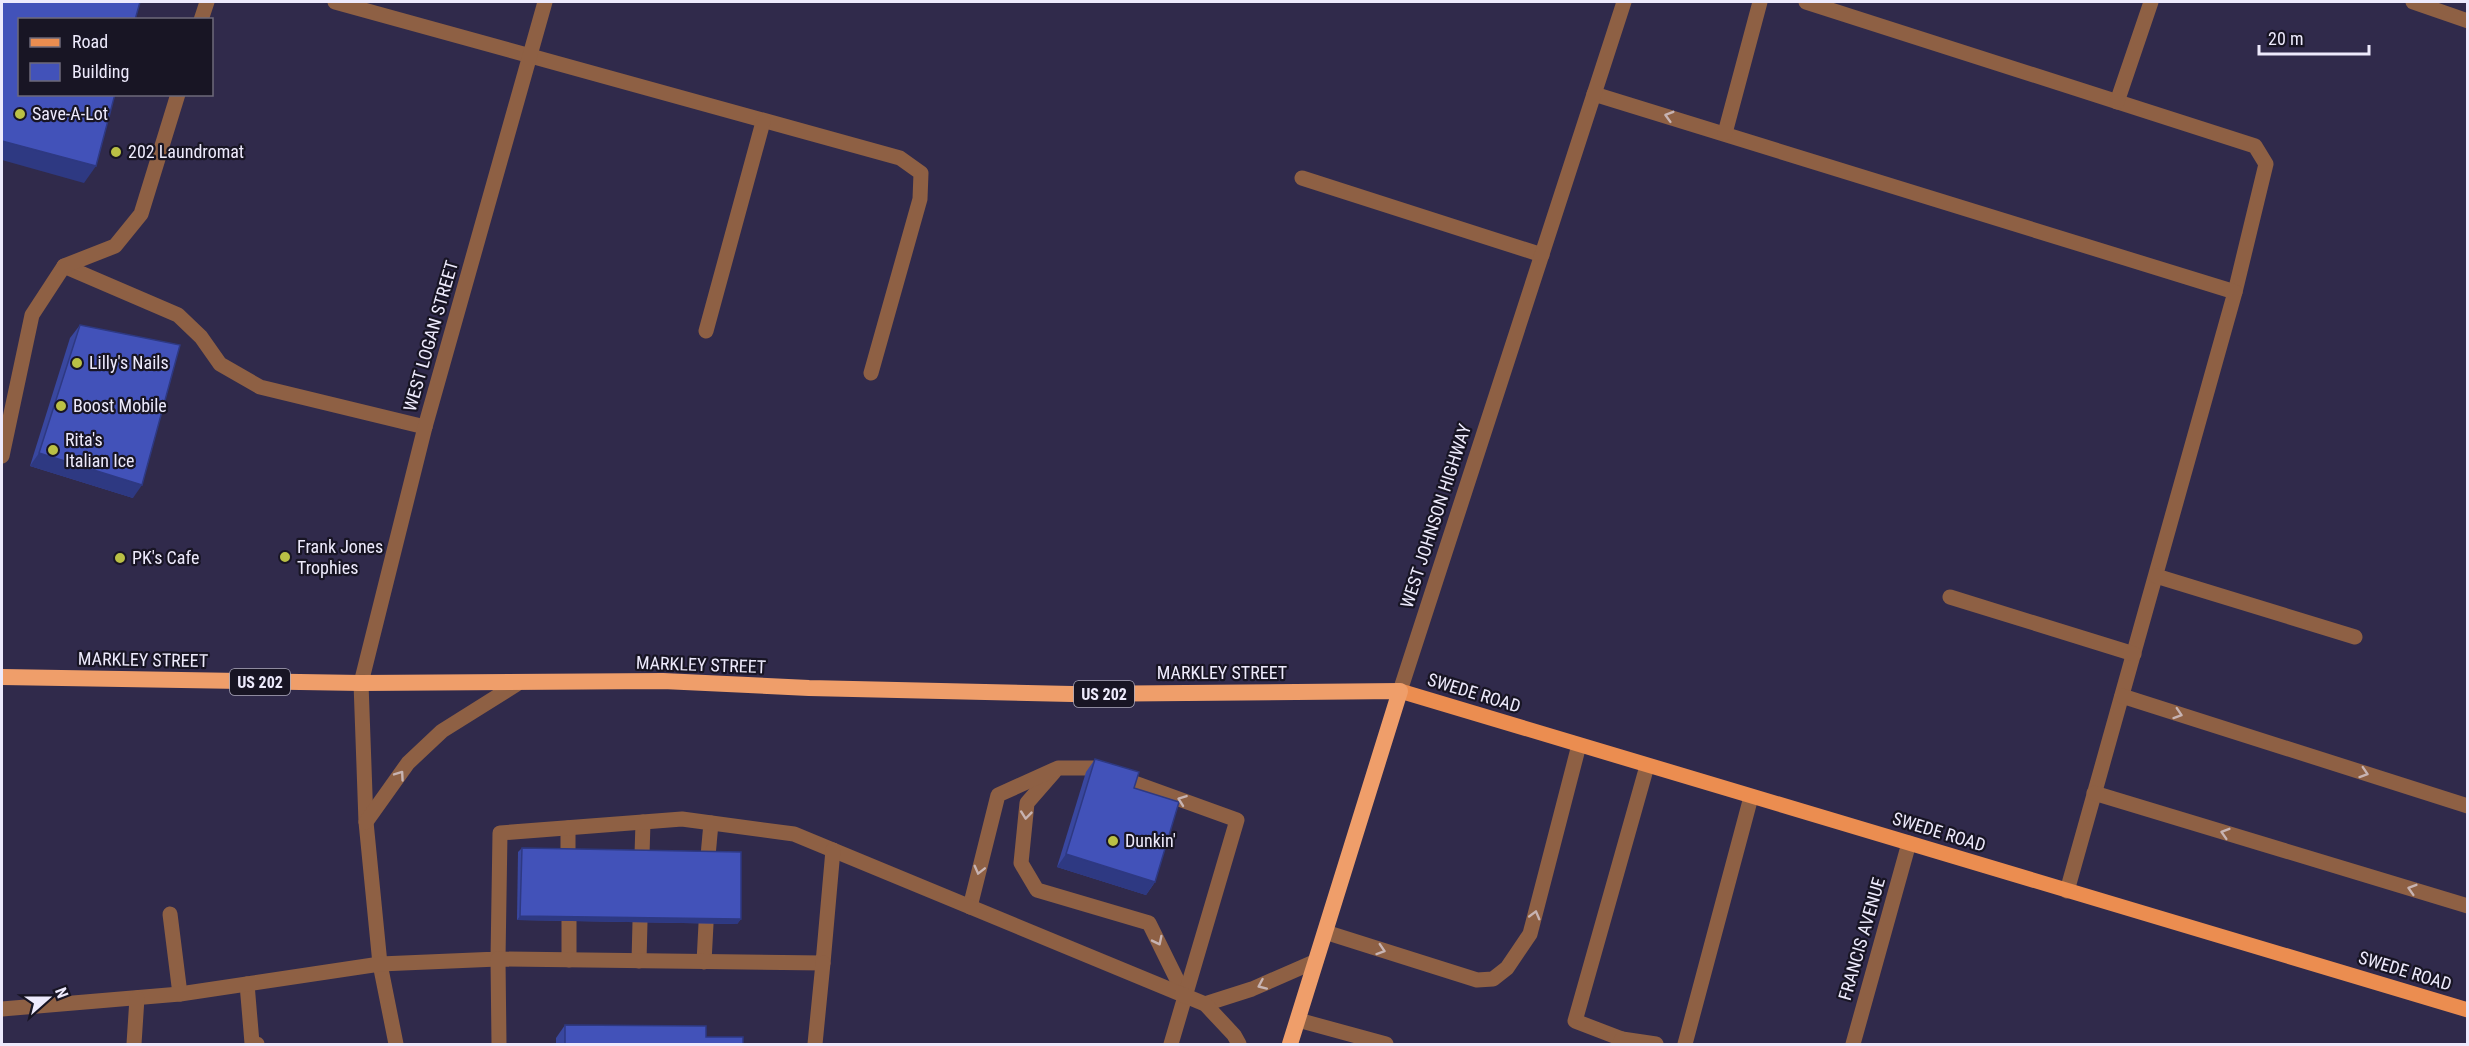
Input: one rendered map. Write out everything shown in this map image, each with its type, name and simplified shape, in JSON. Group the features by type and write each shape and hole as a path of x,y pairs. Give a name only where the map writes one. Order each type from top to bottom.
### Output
{"highway":[{"name":"MARKLEY STREET","path":"2,677 517,684 663,681 809,688 1072,694 1400,691"},
{"name":"WEST JOHNSON HIGHWAY","path":"1290,1044 1400,691"}],"main road":[{"name":"SWEDE ROAD","path":"1400,691 2468,1010"}],"street":[{"path":"202,18 207,2"},
{"path":"335,2 900,158 921,173 920,199 871,373"},
{"name":"WEST LOGAN STREET","path":"396,1044 380,964 366,822 361,683 425,427 546,2"},
{"name":"WEST JOHNSON HIGHWAY","path":"1400,691 1624,2"},
{"path":"1725,133 1760,2"},
{"path":"1806,2 2255,146 2266,164 2235,292 2067,891"},
{"path":"2117,102 2151,2"},
{"path":"2413,2 2468,21"},
{"path":"1594,94 2235,292"},
{"path":"2,456 32,315 64,266 115,246 141,214 177,96"},
{"path":"706,331 763,122"},
{"path":"1302,178 1542,255"},
{"path":"64,266 178,315 201,337 220,364 260,387 425,427"},
{"path":"2156,576 2355,638"},
{"path":"1950,597 2134,654"},
{"path":"366,822 408,763 442,731 517,684"},
{"path":"2122,696 2468,806"},
{"path":"1325,932 1477,980 1493,979 1507,968 1530,934 1579,745"},
{"path":"1647,766 1575,1020 1621,1042 1656,1044"},
{"path":"1058,768 1027,803 1020,863 1037,890 1149,922 1186,998"},
{"path":"970,907 998,795 1058,768 1093,768 1237,820 1171,1044"},
{"path":"2094,793 2468,906"},
{"path":"1685,1044 1751,797"},
{"path":"498,1044 500,833 682,819 794,834 1205,1004 1234,1035 1239,1044"},
{"path":"642,855 643,822"},
{"path":"708,856 711,823"},
{"path":"568,828 568,853"},
{"name":"FRANCIS AVENUE","path":"1852,1044 1909,843"},
{"path":"815,1044 832,850"},
{"path":"170,914 180,994"},
{"path":"569,921 569,960"},
{"path":"639,961 640,922"},
{"path":"704,962 706,924"},
{"path":"2,1009 180,994 380,964 498,959 823,963"},
{"path":"1205,1004 1252,989 1316,961"},
{"path":"247,984 252,1043 257,1044"},
{"path":"134,1044 137,998"},
{"path":"1298,1020 1386,1044"}],"building":[{"path":"2,2 140,2 136,18 18,18 18,96 114,96 96,166 2,141"},
{"path":"80,325 180,345 142,485 39,453"},
{"name":"Dunkin'","path":"1095,759 1139,772 1134,788 1179,802 1155,882 1066,854"},
{"path":"522,848 741,852 741,919 520,916"},
{"path":"565,1025 706,1026 706,1037 743,1037 743,1044 565,1044"}],"place":[{"name":"Save-A-Lot","path":"20,114"},
{"name":"202 Laundromat","path":"116,152"},
{"name":"Lilly's Nails","path":"77,363"},
{"name":"Boost Mobile","path":"61,406"},
{"name":"Rita's Italian Ice","path":"53,450"},
{"name":"Frank Jones Trophies","path":"285,557"},
{"name":"PK's Cafe","path":"120,558"},
{"name":"Dunkin'","path":"1113,841"}]}
